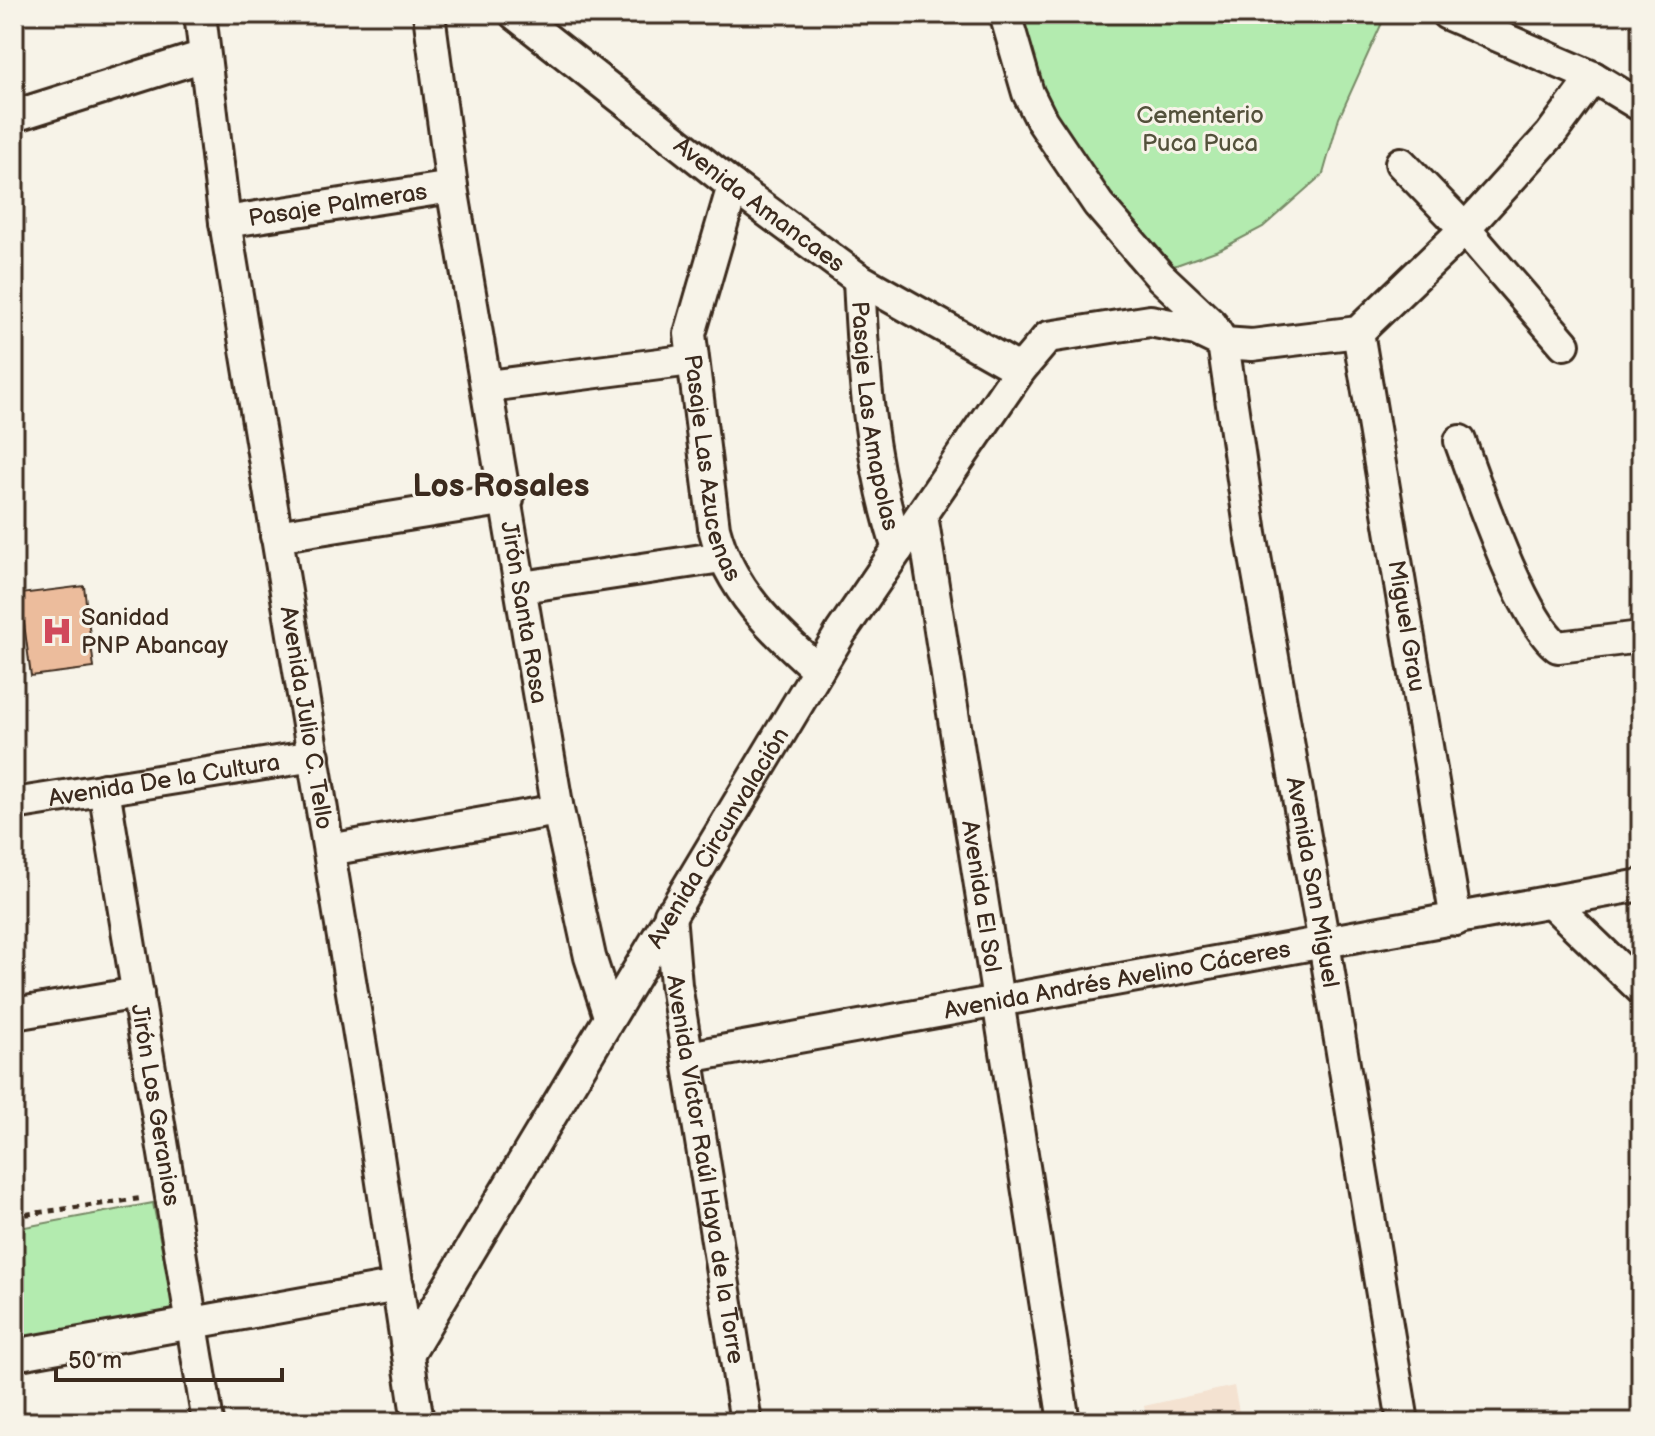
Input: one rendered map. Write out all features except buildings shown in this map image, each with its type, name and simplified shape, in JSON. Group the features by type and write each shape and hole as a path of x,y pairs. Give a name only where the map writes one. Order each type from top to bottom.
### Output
{"street":[{"name":"Avenida Julio C. Tello","path":"200,14 225,222 314,756 418,1422"},
{"name":"Jirón Santa Rosa","path":"429,14 452,187 508,499 558,810 590,957 609,1016"},
{"name":"Avenida Amancaes","path":"515,14 733,186 859,279 1020,370"},
{"path":"1005,14 1028,93 1048,131 1098,204 1160,276 1212,325 1223,343 1252,345 1358,332 1465,229 1551,134 1593,77"},
{"path":"1447,14 1593,77 1641,106"},
{"path":"14,116 204,56"},
{"path":"1401,163 1465,229 1564,344"},
{"name":"Pasaje Las Azucenas","path":"733,186 690,334 691,360 722,557 743,594 774,631 818,670"},
{"name":"Pasaje Palmeras","path":"225,222 452,187"},
{"name":"Pasaje Las Amapolas","path":"859,279 862,337 884,507 898,549"},
{"name":"Avenida Circunvalación","path":"408,1354 818,670 1020,370 1048,337 1150,321 1174,323 1223,343"},
{"name":"Miguel Grau","path":"1358,332 1456,920"},
{"name":"Avenida San Miguel","path":"1223,343 1251,534 1324,943 1403,1422"},
{"path":"488,386 691,360"},
{"path":"1460,441 1527,607 1546,638 1558,647 1641,637"},
{"path":"276,536 508,499"},
{"name":"Avenida El Sol","path":"922,515 1064,1422"},
{"path":"522,587 722,557"},
{"name":"Avenida De la Cultura","path":"14,804 314,756"},
{"name":"Jirón Los Geranios","path":"104,789 208,1422"},
{"path":"329,850 558,810"},
{"name":"Avenida Andrés Avelino Cáceres","path":"688,1057 1641,885"},
{"path":"1550,901 1641,989"},
{"name":"Avenida Víctor Raúl Haya de la Torre","path":"670,914 676,985 746,1422"},
{"path":"14,1014 138,993"},
{"path":"14,1355 398,1286"}],"path":[{"path":"14,1216 170,1194"}],"shaded area":[{"path":"1234,1386 1241,1422 1147,1422 1144,1406"}],"green space":[{"name":"Cementerio Puca Puca","path":"1016,14 1386,14 1339,118 1323,174 1263,227 1221,249 1168,268 1098,185 1066,139 1038,82"},
{"path":"153,1203 176,1319 14,1339 14,1229"}],"place":[{"name":"Sanidad PNP Abancay","path":"57,631"}],"district":[{"name":"Los Rosales","path":"501,485"}]}
